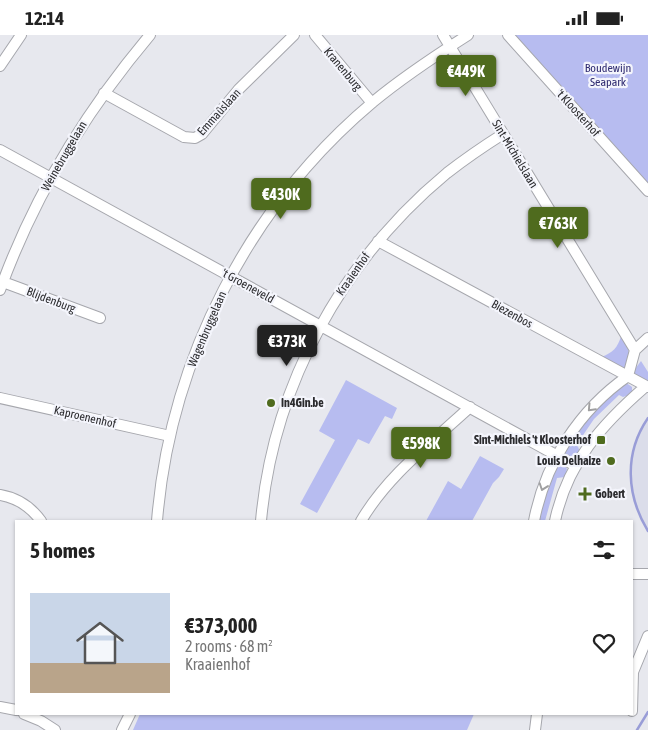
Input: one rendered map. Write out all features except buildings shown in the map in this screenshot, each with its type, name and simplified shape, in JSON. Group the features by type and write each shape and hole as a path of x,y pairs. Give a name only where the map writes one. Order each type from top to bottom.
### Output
{"street":[{"path":"0,66 21,35"},
{"name":"Weinebruggelaan","path":"2,286 24,230 50,177 104,93 150,35"},
{"name":"Emmaüslaan","path":"104,93 184,137 189,139 195,138 203,133 244,83 294,35"},
{"name":"Kranenburg","path":"315,35 372,103"},
{"name":"Sint-Michielslaan","path":"443,35 635,350"},
{"path":"450,47 468,35"},
{"name":"'t Kloosterhof","path":"508,35 648,191"},
{"name":"Wagenbruggelaan","path":"157,520 170,436 180,399 201,336 230,276 264,222 294,182 333,139 372,103 412,72 450,47"},
{"name":"Kraaienhof","path":"261,520 270,466 281,423 295,380 320,325 348,281 378,241 404,212 437,182 503,134"},
{"name":"'t Groeneveld","path":"0,150 576,466"},
{"name":"Biezenbos","path":"378,241 647,386"},
{"name":"Blijdenburg","path":"2,286 100,318"},
{"path":"534,520 542,489 557,455 586,413 611,388 628,376 635,350 648,338"},
{"path":"555,520 564,491 576,466 606,423 647,386"},
{"name":"Kaproenenhof","path":"0,397 170,436"},
{"path":"362,520 373,501 392,479 470,407"},
{"path":"0,495 13,498 22,503 40,520"},
{"path":"633,574 648,574"},
{"path":"633,672 648,636"},
{"path":"0,707 15,710"},
{"path":"26,715 55,730"},
{"path":"122,730 130,715"},
{"path":"535,730 537,715"}],"shaded area":[{"path":"648,418 648,531 635,504 630,469 641,428"}],"green space":[{"name":"Boudewijn Seapark","path":"514,35 648,35 648,185"},
{"path":"621,336 629,352 624,370 601,357 609,354 614,349"},
{"path":"641,361 648,372 648,383 635,375 635,369"},
{"path":"346,380 397,408 392,419 385,416 369,444 358,439 317,513 300,504 335,440 319,431"},
{"path":"625,382 632,387 632,392 623,397 619,395 594,419 577,444 580,452 575,458 567,456 564,452 589,415"},
{"path":"480,456 504,469 493,483 473,520 427,520 448,481 461,489"},
{"path":"560,464 565,466 567,469 565,477 557,478 545,520 537,520 555,466"},
{"path":"140,715 474,715 467,730 133,730"}],"waterway":[{"path":"648,418 640,431 635,445 631,474 635,503 648,531"},
{"path":"637,730 648,712"}],"place":[{"name":"In4Gin.be","path":"271,403"},
{"name":"Sint-Michiels 't Kloosterhof","path":"601,440"},
{"name":"Louis Delhaize","path":"611,461"},
{"name":"Gobert","path":"585,494"}]}
